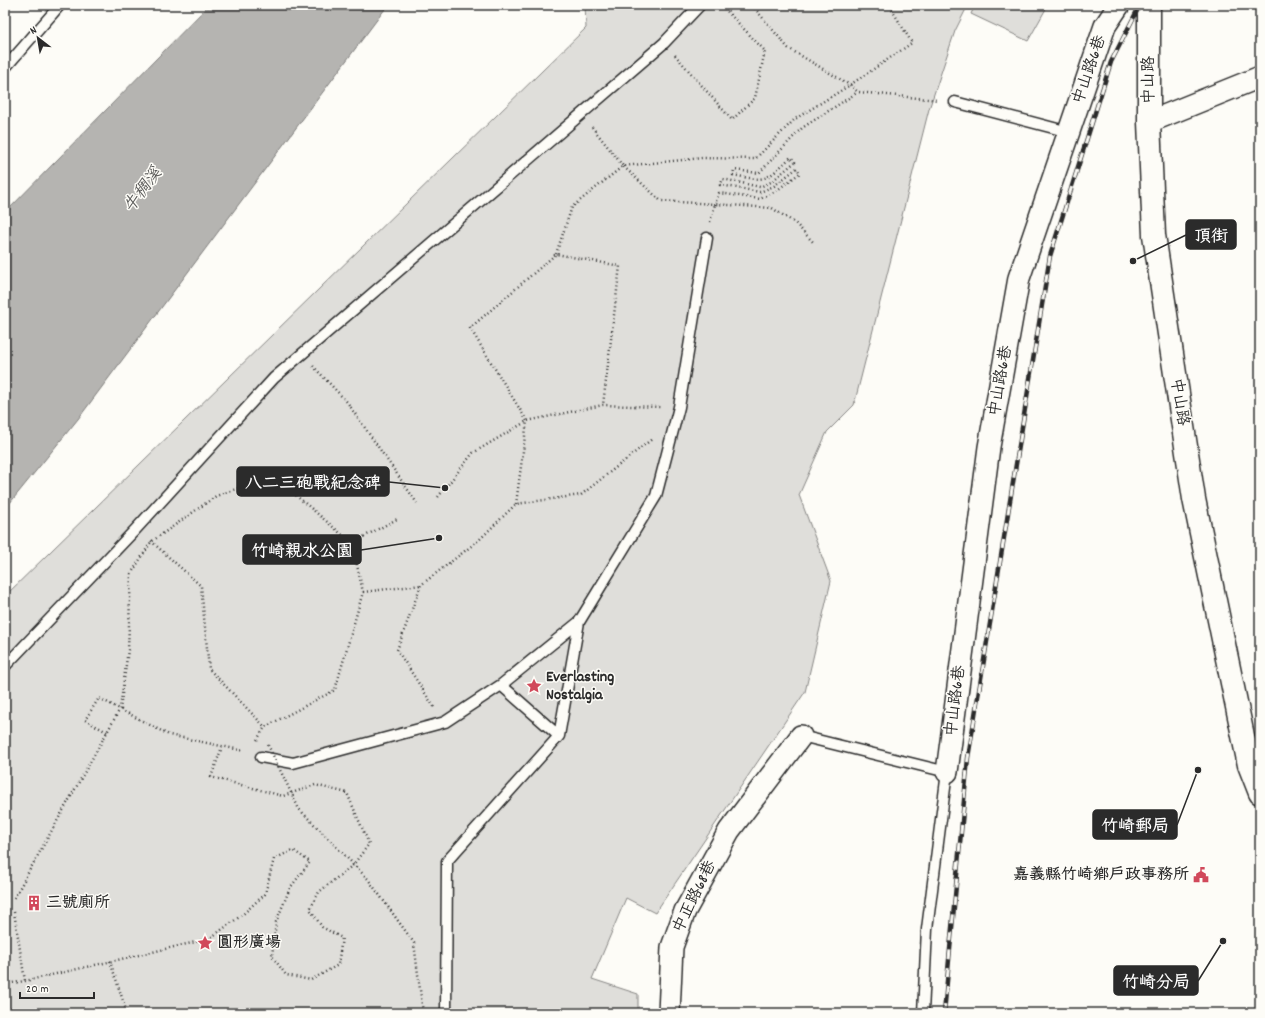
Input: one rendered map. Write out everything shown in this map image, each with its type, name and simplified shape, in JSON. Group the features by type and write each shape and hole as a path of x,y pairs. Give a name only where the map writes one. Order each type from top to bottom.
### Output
{"street":[{"name":"中山路6巷","path":"947,772 990,447 1019,278 1105,26 1119,5"},
{"name":"中山路","path":"1150,5 1149,122 1154,235 1194,499 1249,765 1260,793"},
{"path":"1149,122 1260,77"},
{"name":"中正路68巷","path":"669,1013 672,947 685,911 729,831 801,736"}],"lane":[{"path":"5,68 60,5"},
{"path":"5,666 135,530 274,378 664,43 700,5"},
{"path":"955,102 1069,132"},
{"path":"261,757 293,763 445,722 501,684 579,622 656,496 679,407 707,238"},
{"path":"446,1013 447,860 559,736 579,622"},
{"path":"501,684 559,736"},
{"path":"801,736 947,772"},
{"name":"中山路6巷","path":"923,1013 927,929 947,772"}],"path":[{"path":"664,43 732,120 755,98 765,52 721,5"},
{"path":"752,5 788,48 850,85 858,92 955,102"},
{"path":"516,504 527,420 470,328 556,254 572,207 623,166 702,158 755,159 795,119 850,85 912,43 888,5"},
{"path":"707,238 719,193 760,199 776,191 800,173 797,168 774,186 760,192 720,184 723,179 760,187 772,182 795,162 791,157 769,177 759,180 733,175 734,170 759,173 802,128 858,92"},
{"path":"582,114 623,166 661,201 772,208 796,223 813,242"},
{"path":"556,254 620,266 602,406"},
{"path":"310,363 347,402 417,503"},
{"path":"438,497 473,453 527,420 602,406 679,407"},
{"path":"364,592 421,585 479,540 516,504 581,495 676,420"},
{"path":"14,898 120,709 128,650 131,574 152,542 216,496 273,476 352,543 364,592 335,690 265,727 249,752"},
{"path":"352,543 397,519"},
{"path":"152,542 201,586 209,669 265,727"},
{"path":"421,585 397,650 445,722"},
{"path":"108,732 85,720 98,698 169,735 249,752 261,757"},
{"path":"268,745 299,809 368,879 414,943 423,1013"},
{"path":"5,984 25,981 209,939 229,925 265,894 274,859 293,850 310,862 290,888 276,922 272,956 286,975 311,980 338,965 342,938 322,927 310,909 319,892 353,865 369,844 347,793 315,785 283,796 211,777 222,747"},
{"path":"14,912 25,981"},
{"path":"110,961 127,1013"}],"shaded area":[{"path":"585,5 968,5 955,31 929,109 854,405 827,432 799,495 831,581 805,692 655,913 626,898 592,979 638,994 638,1013 5,1013 5,596 586,28"},
{"path":"975,5 1048,5 1028,41 971,14"}],"water":[{"name":"牛稠溪","path":"209,5 388,5 78,419 5,509 5,213"}],"railway":[{"path":"944,1013 968,758 1050,256 1111,62 1140,5"}],"place":[{"name":"頂街","path":"1133,261"},
{"name":"八二三砲戰紀念碑","path":"445,488"},
{"name":"竹崎親水公園","path":"439,538"},
{"name":"Everlasting Nostalgia","path":"534,686"},
{"name":"竹崎郵局","path":"1198,770"},
{"name":"嘉義縣竹崎鄉戶政事務所","path":"1201,875"},
{"name":"三號廁所","path":"34,903"},
{"name":"竹崎分局","path":"1223,941"},
{"name":"圓形廣場","path":"205,943"}]}
